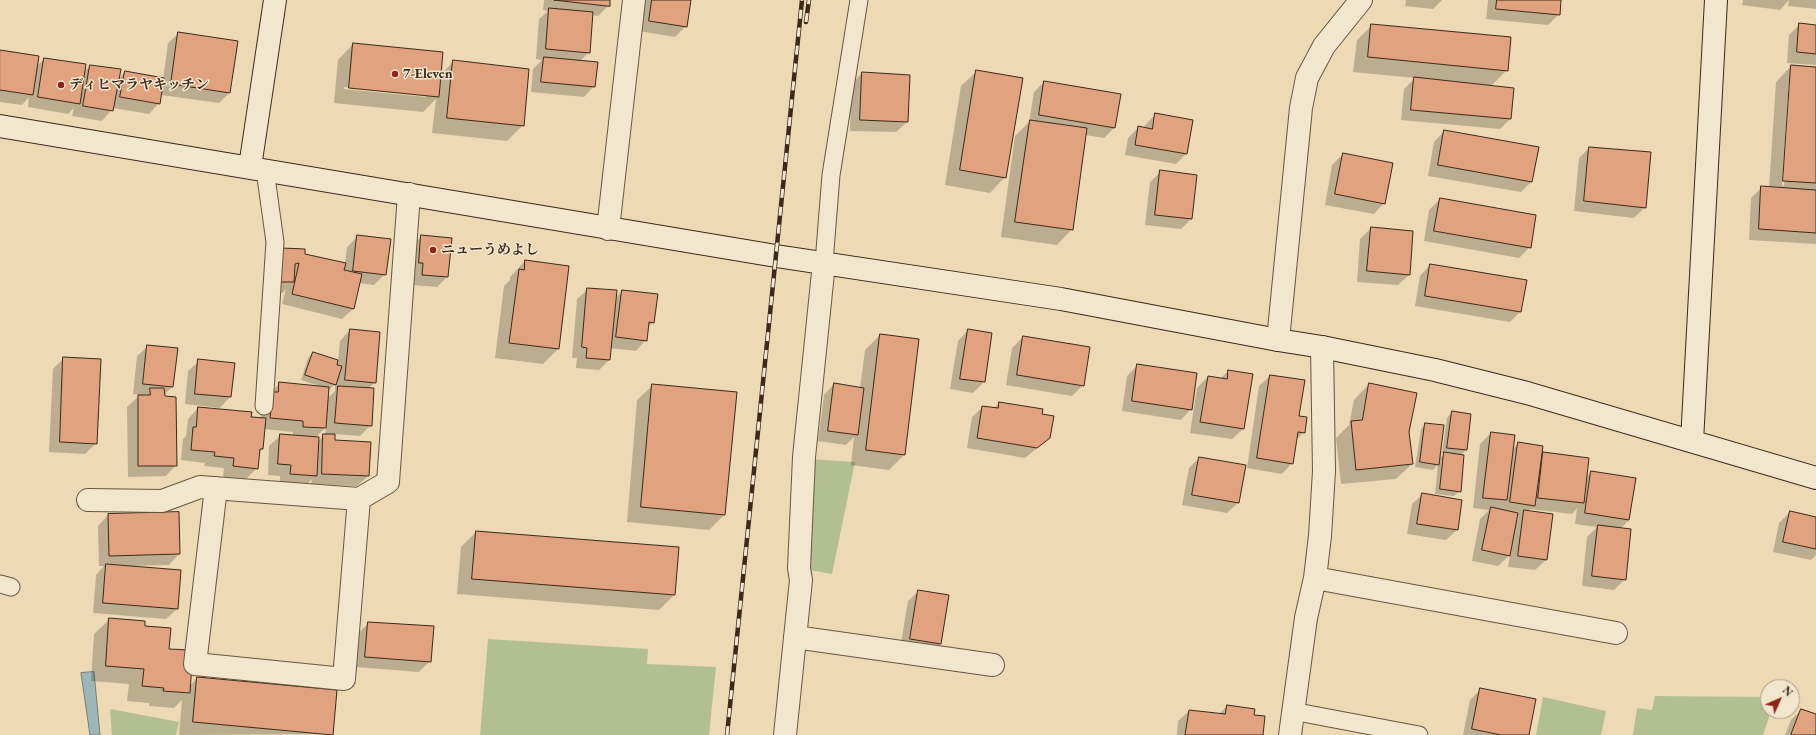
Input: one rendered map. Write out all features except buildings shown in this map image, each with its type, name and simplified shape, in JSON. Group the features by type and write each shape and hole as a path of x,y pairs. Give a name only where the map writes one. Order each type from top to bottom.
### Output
{"street":[{"path":"258,168 274,0"},
{"path":"608,229 634,0"},
{"path":"1278,340 1301,108 1307,78 1324,46 1361,0"},
{"path":"1692,441 1716,0"},
{"path":"0,126 258,168 608,229 1061,299 1322,347 1435,370 1527,393 1816,478"},
{"path":"88,500 162,501 200,487 359,499 388,482 409,194"},
{"path":"785,735 801,580 799,568 804,457 824,263"},
{"path":"1290,735 1292,711 1306,618 1315,578 1320,536 1324,471 1322,347"},
{"path":"216,488 195,664 344,679 359,499"},
{"path":"1315,578 1616,633"},
{"path":"795,637 993,665"}],"lane":[{"path":"824,263 831,175 859,0"},
{"path":"258,168 275,242 264,406"},
{"path":"1292,711 1419,735"}],"green space":[{"path":"810,459 855,462 832,574 810,570"},
{"path":"488,639 648,649 647,664 716,667 709,735 480,735"},
{"path":"1655,696 1760,697 1760,719 1768,719 1763,735 1633,735 1637,708 1652,710"},
{"path":"1543,697 1606,711 1601,735 1536,735"},
{"path":"110,709 179,722 176,735 112,735"}],"water":[{"path":"94,672 100,735 90,735 81,673"}],"railway":[{"path":"727,735 802,0"},
{"path":"806,22 809,0"}],"place":[{"name":"7-Eleven","path":"395,74"},
{"name":"ディヒマラヤキッチン","path":"61,85"},
{"name":"ニューうめよし","path":"433,250"}]}
